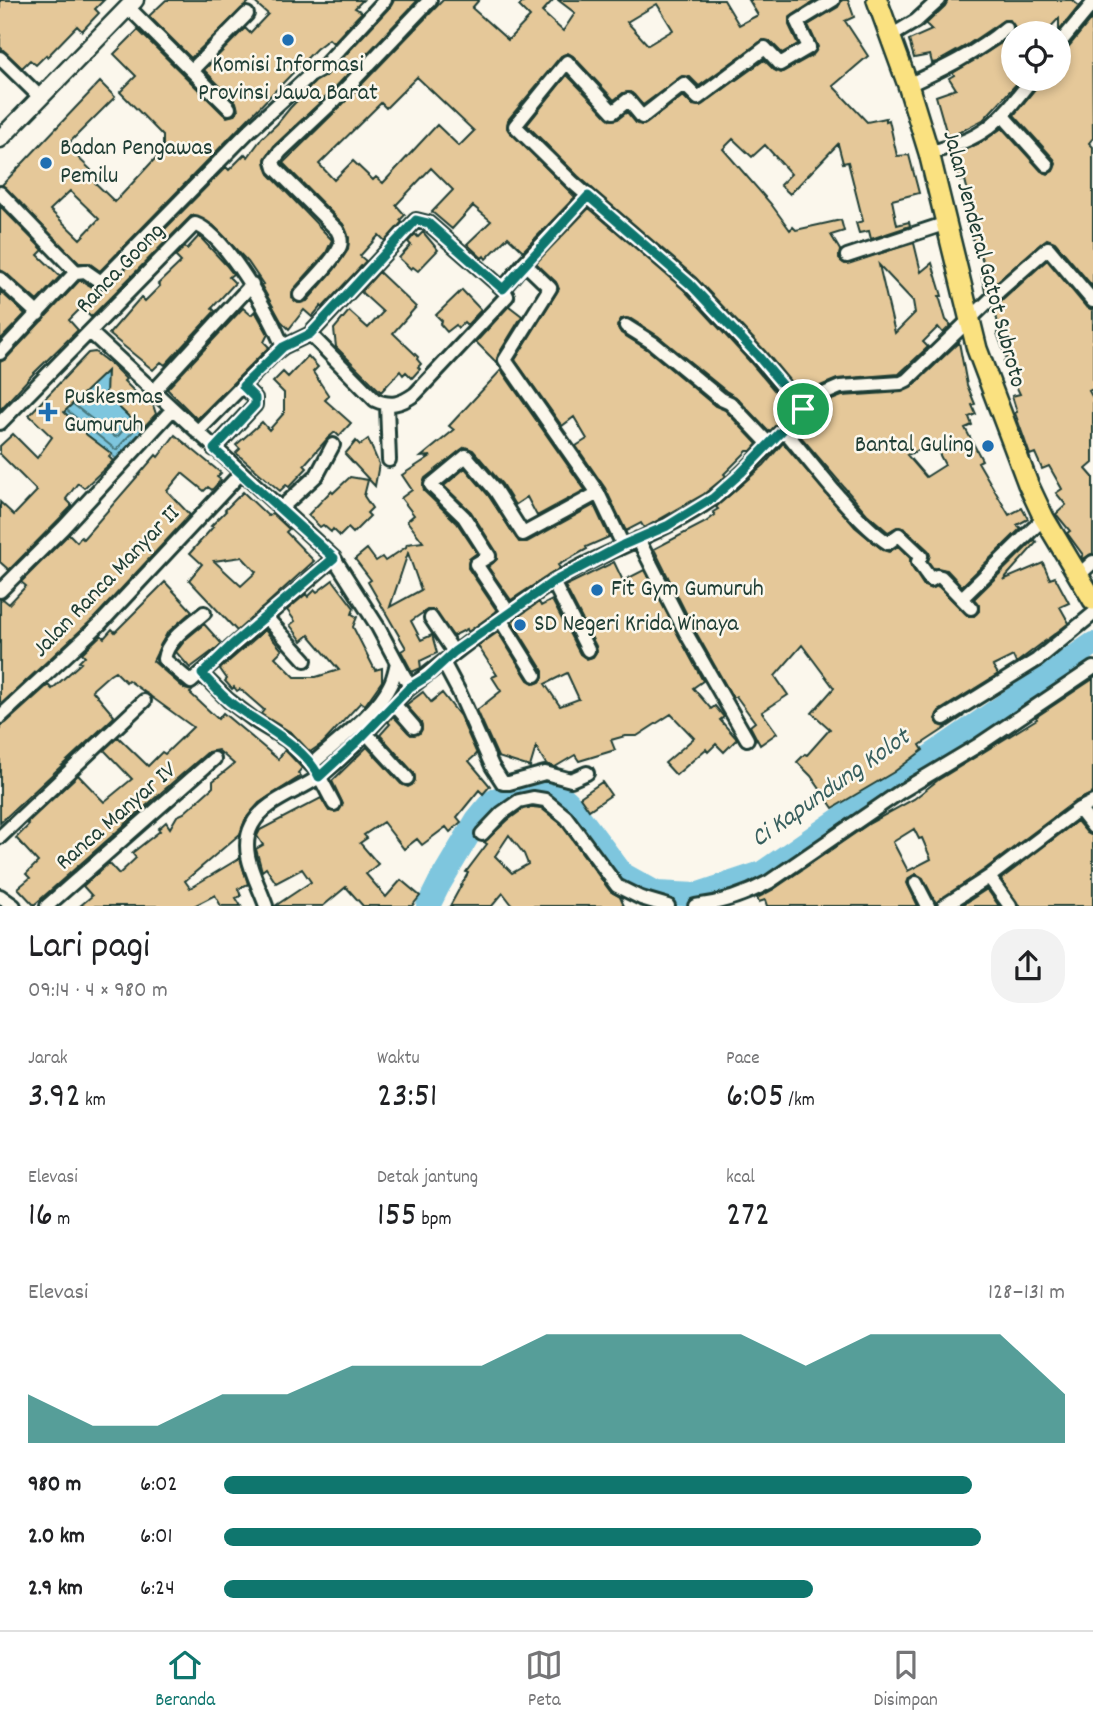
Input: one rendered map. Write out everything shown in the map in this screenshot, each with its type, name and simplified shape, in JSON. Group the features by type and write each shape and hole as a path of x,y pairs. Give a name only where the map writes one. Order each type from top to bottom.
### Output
{"main road":[{"name":"Jalan Jenderal Gatot Subroto","path":"877,0 897,32 908,85 929,153 977,349 1012,447 1044,518 1086,569 1093,600"},
{"path":"0,139 132,4"}],"street":[{"path":"0,353 76,272 85,271 101,282 250,130 310,75 321,69 385,0"},
{"path":"300,295 339,248 340,234 275,168 273,161 430,0"},
{"path":"803,409 758,356 690,284 588,196 515,127 568,62 613,112 628,100 642,117 684,84 698,98 765,48 782,64 810,46 797,22 833,0"},
{"path":"897,32 916,21 939,0"},
{"path":"132,4 229,107"},
{"path":"1071,30 1093,4"},
{"path":"192,70 247,14"},
{"path":"908,85 989,43 1001,32"},
{"path":"0,58 40,97"},
{"path":"929,153 972,139 992,127 1023,91"},
{"path":"1003,116 1047,165"},
{"path":"0,193 76,272"},
{"path":"503,289 588,196"},
{"path":"197,432 283,347 310,334 416,220 428,223 507,293 506,299 423,386 404,401 387,405 375,400 310,334"},
{"path":"847,256 947,223"},
{"name":"Ranca Goong","path":"0,423 195,224 219,245 252,284 283,347"},
{"path":"266,905 249,862 246,837 253,822 269,806 319,777 410,687 454,652 553,582 691,513 713,498 819,396 840,387 901,383 907,380 1000,290 1050,248 1093,301"},
{"path":"524,263 550,288 505,360 598,493 623,545"},
{"path":"153,392 252,284"},
{"path":"3,288 38,314"},
{"path":"626,326 653,343 721,399 730,403 769,444"},
{"path":"90,332 334,558 354,586 410,687"},
{"path":"214,449 255,405 255,398 243,386"},
{"path":"387,405 388,460"},
{"path":"0,591 63,528 172,410"},
{"path":"784,430 839,495 880,537 888,543 901,535 921,555 918,562 931,580 937,576 941,577 971,608"},
{"path":"280,509 317,475 333,445"},
{"path":"535,674 476,564 489,556 464,517 431,485 466,456 495,490 523,534 598,493"},
{"name":"Jalan Ranca Manyar II","path":"0,717 100,624 241,473"},
{"path":"962,598 1044,518"},
{"path":"638,540 686,633 747,739"},
{"path":"204,613 170,644 164,653 164,659 191,682 334,558"},
{"path":"553,582 588,650"},
{"path":"944,718 1037,660 1093,614"},
{"path":"265,616 305,660"},
{"path":"431,618 454,652"},
{"path":"311,765 383,697 391,684 397,663"},
{"path":"440,664 459,692 492,766 503,783 545,773 571,780 587,773"},
{"path":"695,905 723,902 769,882 900,792 977,746 1093,668"},
{"path":"202,674 228,700 287,740 311,765 334,804"},
{"path":"0,837 144,701"},
{"path":"394,704 414,727"},
{"path":"366,733 407,778"},
{"name":"Ranca Manyar IV","path":"47,905 214,759"},
{"path":"482,834 502,813 519,801 533,798 545,800 566,817 617,886 640,898 668,905"},
{"path":"944,905 989,877 1079,809 1093,802"},
{"path":"1079,809 1093,827"},
{"path":"989,877 1010,905"},
{"path":"916,883 928,905"},
{"path":"0,896 14,905"}],"water":[{"path":"86,358 156,415 119,461 49,404"}],"building":[{"path":"0,0 104,0 95,9 99,13 82,31 77,26 47,57 46,55 36,65 30,60 22,68 0,47"},
{"path":"166,0 251,0 191,58 149,16"},
{"path":"252,0 363,0 355,8 362,12 333,43 329,39 316,49 100,271 89,263 79,263 2,185 100,82 115,97 66,146 91,170 87,175 115,202 163,150 163,136 120,92 136,76 114,54 138,30 223,114 227,117 235,115 238,110 236,102 204,70 245,28 250,33 268,14","holes":["70,191 99,219 80,239 50,210"]},
{"path":"394,0 418,0 328,95 274,146 265,159 269,174 332,240 326,253 293,290 292,297 298,303 307,301 334,270 348,250 349,238 343,224 283,163 443,0 479,0 472,8 508,40 530,17 519,6 525,0 553,0 542,12 563,31 575,13 558,0 724,0 739,25 758,15 749,0 816,0 789,18 789,25 798,44 782,53 771,42 763,40 699,86 690,77 682,76 643,105 630,92 623,93 614,100 573,56 568,53 561,56 508,120 507,128 575,197 523,251 508,237 486,259 484,256 482,258 467,244 491,221 473,206 452,229 432,212 453,190 431,168 396,205 405,215 400,220 402,222 385,241 379,235 360,256 366,261 322,308 321,306 312,317 304,310 289,329 281,321 261,285 263,284 248,262 213,225 192,215 91,317 81,308 69,320 78,330 0,410 0,362 6,359 80,280 99,291 107,288 226,167 229,170 245,154 248,157 290,108 315,82 327,75","holes":["657,4 673,30 648,45 627,22","417,77 474,131 459,146 437,125 383,183 376,177 373,180 353,161 334,180 319,164 381,103 386,108"]},
{"path":"842,0 848,0 854,17 845,21 868,56 833,86 867,122 886,118 886,121 889,120 897,156 909,155 919,193 892,200 897,225 909,222 910,226 871,239 869,231 859,233 856,223 863,221 848,162 843,163 838,144 790,194 780,185 791,174 765,145 752,157 733,139 723,149 790,230 793,227 796,230 841,220 844,231 831,235 840,250 839,259 845,264 914,243 921,272 932,263 946,320 951,325 943,333 938,327 923,342 928,347 899,374 837,379 815,388 804,398 765,351 696,278 578,176 527,125 567,75 611,120 618,119 627,112 636,123 644,125 683,96 692,105 700,106 764,60 781,73 813,55 818,47 808,25 838,7","holes":["879,265 913,301 915,313 895,333"]},
{"path":"948,0 1075,0 1073,1 1079,6 1067,21 1059,21 1059,18 1056,21 1001,21 937,62 932,63 930,55 914,58 909,40 932,30 926,24"},
{"path":"1092,18 1093,138 1089,143 1093,147 1093,287 1055,242 1047,239 985,292 980,267 985,266 967,226 974,224 970,213 973,212 965,180 960,181 952,155 982,142 1002,128 1041,171 1048,174 1053,171 1056,164 1054,159 1014,115 1033,91 1071,91 1071,44"},
{"path":"1000,44 1001,91 1010,91 983,120 948,138 936,96 956,89 949,78 953,73"},
{"path":"0,206 43,250 38,255 60,276 64,272 37,301 0,270"},
{"path":"589,208 684,290 791,410 769,432 736,397 658,336 631,319 621,319 617,326 621,333 648,350 715,406 725,410 757,444 704,494 644,528 641,523 626,531 605,488 576,446 587,439 574,417 562,426 515,360 559,289 556,282 536,263"},
{"path":"423,232 438,250 418,271 413,267 411,269 399,258 411,245 408,242 415,234 418,237"},
{"path":"199,236 233,274 229,277 235,283 212,308 215,311 165,365 161,362 153,370 109,334 141,297 145,301 160,286 158,284 181,262 175,256 185,247 187,249"},
{"path":"1047,260 1086,307 1093,310 1093,389 1089,391 1093,398 1093,463 1086,469 1093,477 1093,553 1083,559 1067,533 1070,531 1056,514 1066,505 1056,493 1062,489 1049,466 1042,469 1035,453 1030,455 1012,396 1020,394 1004,361 1007,360 997,333 1000,331 994,308"},
{"path":"379,272 416,307 393,333 418,357 421,364 412,378 406,372 403,375 400,371 381,392 336,347 334,329 349,311 368,328 383,312 361,292"},
{"path":"462,290 481,310 467,325 464,322 458,328 456,325 447,332 436,315"},
{"path":"0,291 25,314 0,340"},
{"path":"509,306 522,316 498,355 497,363 476,342"},
{"path":"243,308 251,315 255,311 268,334 264,342 269,347 197,419 167,389"},
{"path":"959,342 976,414 969,417 972,425 965,428 982,460 978,462 1009,515 1022,508 1028,519 1017,525 1021,528 962,586 947,570 933,568 928,561 928,550 905,529 897,527 888,532 867,514 795,430 824,403 842,396 902,392 911,388","holes":["934,444 945,465 926,477 907,455"]},
{"path":"95,352 126,379 124,381 146,403 153,405 156,414 142,429 106,395 107,371 64,412 87,435 112,454 109,457 113,461 84,488 78,483 66,499 71,507 9,570 0,562 0,502 14,515 37,491 0,454 0,446 13,434 37,458 52,437 29,415 88,353"},
{"path":"308,356 318,367 313,372 329,396 325,400 351,423 339,436 335,432 328,438 304,465 307,468 289,487 286,485 280,491 236,453 240,449 236,445 262,422 269,430 284,413 284,393 273,382 283,372 288,377"},
{"path":"501,370 585,490 537,516 527,497 515,505 502,484 473,450 465,447 425,478 424,491 457,523 477,553 469,559 468,568 497,611 468,632 467,629 453,636 434,610 427,610 411,621 421,640 432,635 437,653 420,661 421,668 412,672 401,651 406,648 368,582 371,580 355,559 367,549 376,561 382,557 385,561 407,544 423,542 407,521 414,515 401,498 412,490 402,475 431,456 421,457 454,430 449,426","holes":["408,553 421,590 390,607"]},
{"path":"175,435 221,473 217,477 221,480 212,490 208,487 204,491 182,473 167,491 190,515 95,617 0,705 0,600 3,599 9,604 26,586 21,582 69,534 77,542 81,537 83,539"},
{"path":"368,439 379,464 375,486 345,454 356,441 360,445"},
{"path":"783,443 855,527 883,550 889,552 898,546 910,558 911,566 924,586 931,589 938,586 968,616 974,616 979,611 979,605 974,599 1034,540 1037,542 1003,580 1043,563 1050,579 1055,577 1069,603 1060,607 1069,623 1016,663 1013,656 993,666 998,674 939,711 935,719 939,725 945,727 964,716 920,745 923,750 894,772 833,808 811,776 797,762 807,755 830,729 812,713 834,688 802,645 775,676 788,695 762,712 777,733 760,745 750,726 755,722 736,696 733,698 694,629 654,549 715,515 713,512 718,509 716,507 764,465"},
{"path":"465,468 488,495 519,542 527,542 594,505 609,537 586,547 587,549 558,565 560,568 511,600 488,567 497,559 496,551 471,512 444,486"},
{"path":"350,477 368,480 364,496 372,508 367,513 370,516 353,533 348,528 340,536 333,529 331,532 323,525 320,527 308,515 331,491 333,493"},
{"path":"243,492 268,516 272,513 289,529 286,532 314,561 237,631 189,580 202,564 190,553","holes":["242,557 256,572 241,586 214,561"]},
{"path":"614,562 623,581 644,570 703,681 693,688 711,709 715,706 724,717 720,720 737,739 724,752 716,744 708,752 706,749 676,775 665,763 694,738 671,714 637,736 611,740 615,750 579,761 575,755 555,767 546,764 536,747 530,767 498,757 477,710 501,691 492,677 497,675 478,646 498,632 528,680 535,684 540,682 543,671 512,621 539,602 541,606 552,600 580,654 587,659 593,657 597,651 596,646 565,586","holes":["567,673 579,699 560,706 545,684"]},
{"path":"333,580 354,608 352,614 357,617 353,627 375,670 382,668 382,681 365,705 361,702 323,743 310,752 292,733 261,714 264,710 240,689 232,689 220,669 265,630 282,650 275,657 295,677 316,677 339,670 309,635 302,641 290,625 295,621 287,610 306,594 308,597"},
{"path":"165,582 192,611 167,633 153,661 185,689 192,691 190,693 218,719 223,713 278,759 285,750 302,768 298,773 301,776 259,803 245,820 240,834 185,881 190,888 240,858 248,884 238,889 241,896 236,898 241,906 221,906 215,895 194,906 80,906 92,896 83,886 109,863 119,874 136,858 132,853 160,831 158,829 166,822 170,828 177,816 213,787 213,781 234,764 218,750 208,752 34,905 18,888 30,878 26,874 38,862 16,838 29,825 27,823 78,775 104,802 132,779 104,750 118,737 148,766 193,727 128,680 126,682 115,671 92,690 113,718 0,823 0,726 48,685 52,689 81,663 79,662 85,656 82,653 101,635 104,638 112,629 115,632"},
{"path":"204,624 222,644 190,668 176,652 186,639"},
{"path":"1093,679 1093,793 1074,802 936,903 923,878 916,874 909,878 907,883 918,906 767,906 765,900 759,902 757,898 870,823 914,799 938,780 1037,719 1036,717","holes":["914,829 919,839 922,838 931,859 908,871 893,842"]},
{"path":"423,692 431,702 442,693 460,716 477,754 469,761 490,786 483,794 479,790 457,817 461,822 450,832 446,827 422,845 417,839 404,849 383,822 364,835 367,838 360,843 378,864 366,874 386,897 401,880 420,896 412,906 363,906 346,887 323,906 275,906 311,882 302,869 276,883 266,868 262,871 256,849 263,845 257,836 260,830 321,798 329,811 339,811 343,804 332,781 367,747 401,784 408,787 412,785 415,780 414,773 380,735 393,716 411,735 420,733 421,722 406,705"},
{"path":"602,782 611,795 589,810 580,797"},
{"path":"541,808 560,823 610,891 620,897 624,906 513,906 503,893 492,906 450,906 468,873 466,872 487,844 484,842 523,809","holes":["509,835 524,854 528,864 512,873 495,856"]},
{"path":"1077,821 1093,836 1093,906 1019,906 1001,879"},
{"path":"987,889 999,906 961,906"}],"waterway":[{"name":"Ci Kapundung Kolot","path":"428,906 477,820 491,803 512,791 538,786 554,789 568,802 622,874 656,893 696,895 762,873 1093,644"}],"place":[{"name":"Komisi Informasi Provinsi Jawa Barat","path":"288,40"},
{"name":"Badan Pengawas Pemilu","path":"46,163"},
{"name":"Puskesmas Gumuruh","path":"48,412"},
{"name":"Bantal Guling","path":"988,446"},
{"name":"Fit Gym Gumuruh","path":"597,590"},
{"name":"SD Negeri Krida Winaya","path":"520,625"}],"route":[{"path":"588,196 690,284 758,356 803,409 713,498 667,526 623,545 553,582 454,652 428,676 410,687 319,777 316,770 287,740 228,700 202,674 334,558 214,449 255,405 255,398 243,386 283,347 310,334 416,220 428,223 503,289 588,196"}]}
